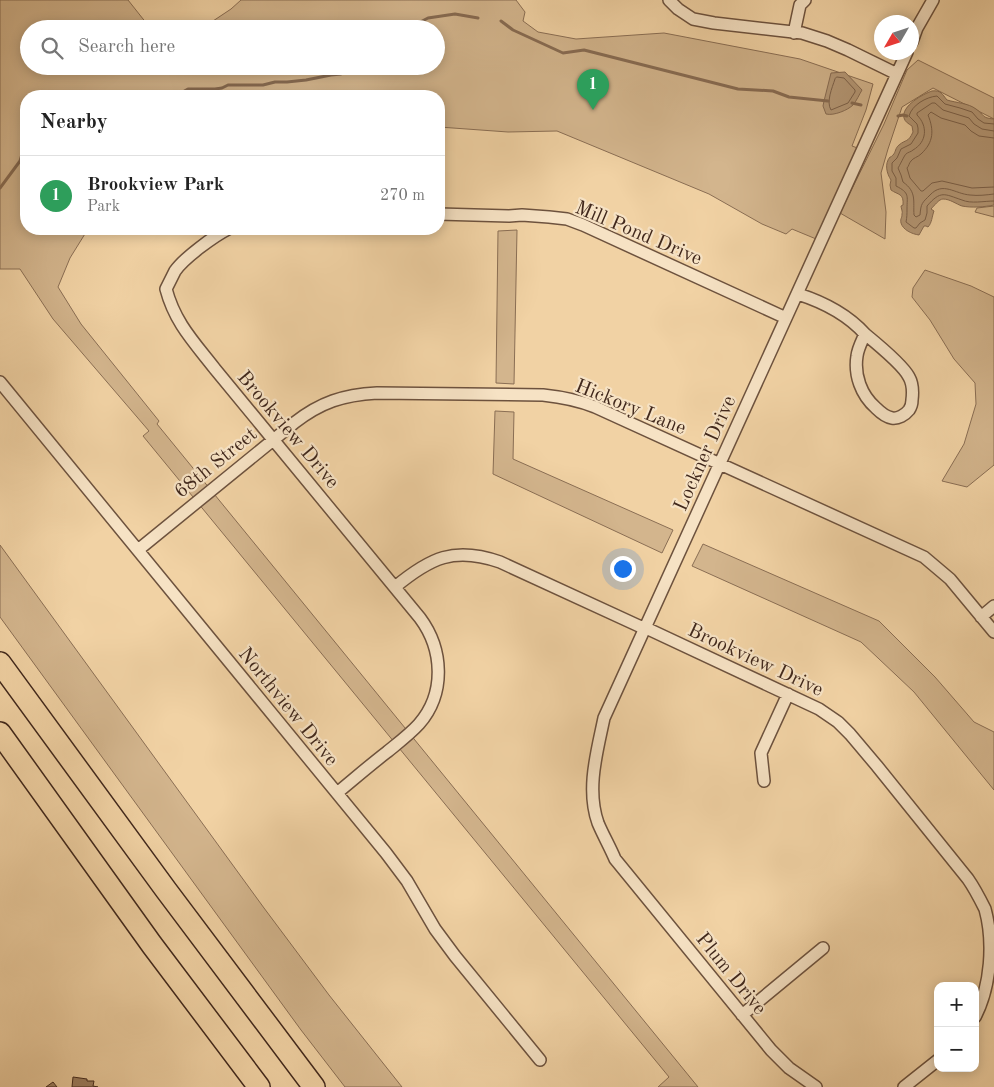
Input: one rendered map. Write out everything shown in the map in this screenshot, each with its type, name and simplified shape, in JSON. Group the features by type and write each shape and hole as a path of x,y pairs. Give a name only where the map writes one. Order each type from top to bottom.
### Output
{"highway":[{"path":"0,664 314,1087"},
{"path":"0,733 152,945 259,1087"}],"street":[{"path":"669,0 678,10 693,19 802,33 827,41 897,74"},
{"path":"794,33 800,5 805,0"},
{"path":"919,24 933,0"},
{"name":"Lockner Drive","path":"628,874 615,859 598,822 593,799 595,761 604,718 903,60"},
{"name":"Mill Pond Drive","path":"445,214 522,215 567,219 786,318"},
{"name":"Brookview Drive","path":"218,235 186,260 176,271 166,289 170,304 184,329 420,618 432,637 436,651 439,666 438,682 434,697 420,723 337,793"},
{"path":"798,294 816,300 844,314 899,365 910,378 913,393 911,406 903,416 892,418 882,413 872,405 863,392 856,375 856,364 857,354 865,334"},
{"name":"Northview Drive","path":"0,382 386,853 407,881 435,929 455,956 540,1060"},
{"name":"68th Street","path":"138,550 306,414 340,398 377,393"},
{"name":"Hickory Lane","path":"377,393 543,395 579,401 595,407 924,558 950,579 994,632"},
{"name":"Brookview Drive","path":"395,587 414,571 443,557 472,555 487,558 500,562 788,694 819,709 838,722 850,734 968,879 986,911 991,933 992,956 987,991 979,1008"},
{"path":"981,617 994,606"},
{"path":"764,781 761,753 788,694"},
{"name":"Plum Drive","path":"628,874 771,1050 789,1068 816,1087"},
{"path":"742,1016 824,948"},
{"path":"904,1087 934,1063"}],"shaded area":[{"path":"0,0 128,0 144,20 20,20 20,75 445,75 445,20 214,20 241,0 516,0 525,12 523,21 538,32 576,39 664,33 800,59 873,84 866,110 852,146 863,150 821,241 792,229 786,234 762,224 709,194 557,131 508,132 445,127 445,90 20,90 20,235 84,235 70,258 58,287 81,324 159,421 157,424 698,1087 658,1087 669,1077 143,436 149,431 53,319 20,269 0,269"},
{"path":"918,60 994,98 994,119 933,88 902,107 881,173 886,212 885,239 840,213 884,124 907,70"},
{"path":"994,206 994,217 975,212 977,208"},
{"path":"517,230 514,384 496,383 498,231"},
{"path":"925,270 971,286 994,297 994,465 967,487 942,481 964,444 976,404 975,383 954,359 930,320 912,297 913,288"},
{"path":"495,411 514,412 513,459 673,530 662,553 493,474"},
{"path":"703,544 879,621 935,677 974,722 994,732 994,790 914,692 861,642 692,566"},
{"path":"0,545 264,908 329,995 402,1087 345,1087 301,1030 0,617"}],"water":[{"path":"845,72 862,90 851,107 837,113 826,114 823,106 831,73"},
{"path":"932,91 939,92 947,100 969,105 985,117 994,119 994,205 966,207 941,199 931,209 934,211 930,224 928,227 924,226 919,235 908,231 901,223 903,198 891,190 891,180 887,172 887,166 888,160 898,146 908,139 913,132 912,126 904,118 906,109 918,98"}],"building":[{"path":"73,1077 94,1081 93,1086 98,1087 72,1087"},
{"path":"53,1082 57,1087 46,1087"}],"waterway":[{"path":"424,20 455,14 478,18"},
{"path":"501,21 513,30 563,53 584,50 738,89 773,91 789,97 828,101"},
{"path":"186,90 215,89 228,85 263,85 331,75"},
{"path":"852,103 861,105"},
{"path":"898,116 907,116"},
{"path":"0,188 20,161"}],"place":[{"name":"Brookview Park","path":"593,110"}]}
